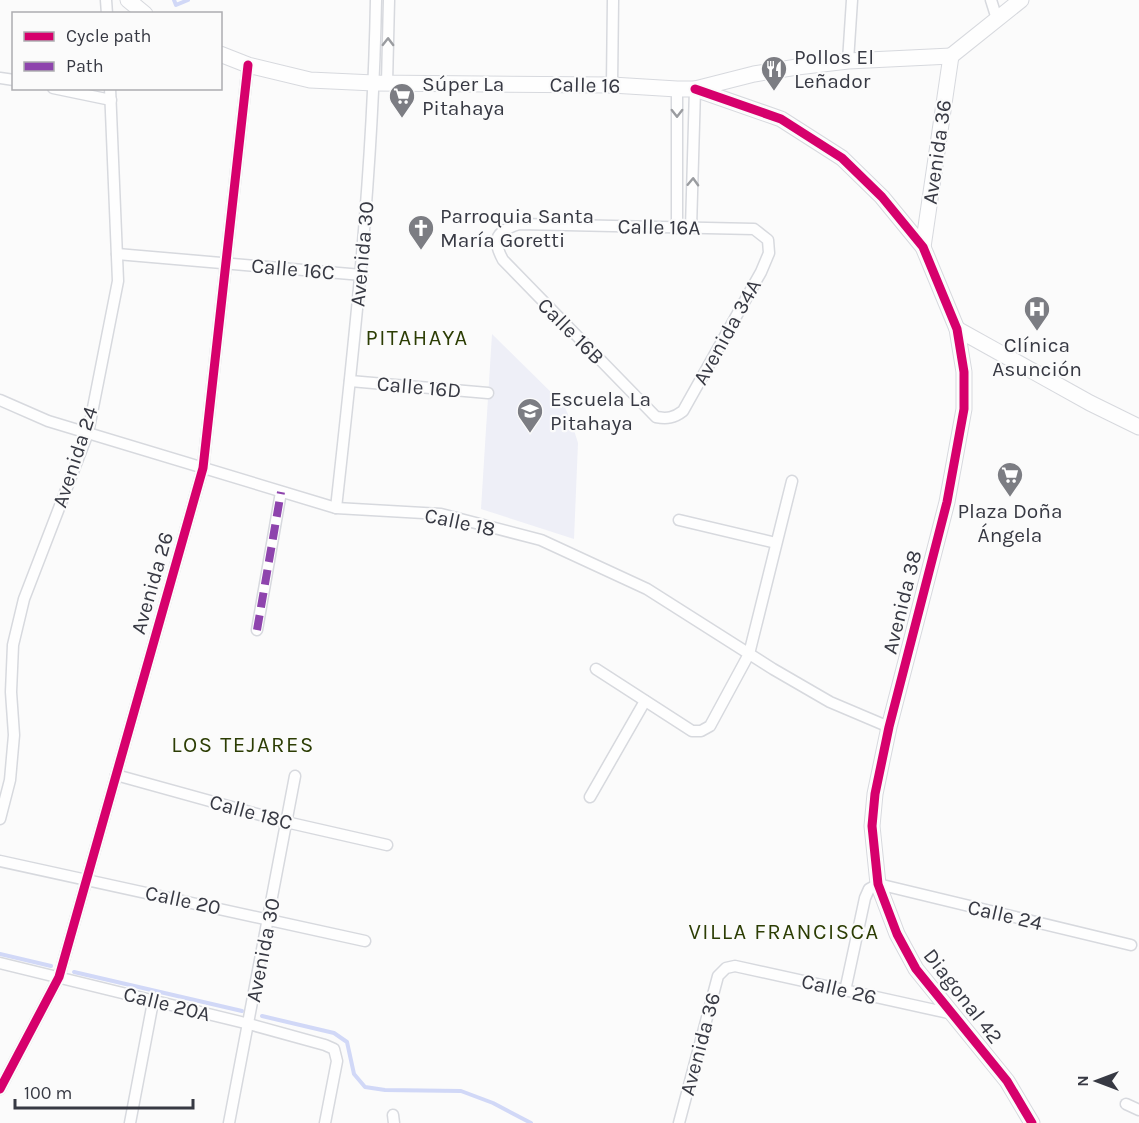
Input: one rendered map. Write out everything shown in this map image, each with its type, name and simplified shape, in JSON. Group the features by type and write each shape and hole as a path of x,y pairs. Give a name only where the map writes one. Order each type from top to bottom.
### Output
{"street":[{"path":"128,0 143,12"},
{"name":"Avenida 30","path":"376,0 381,83"},
{"name":"Avenida 30","path":"336,508 389,0"},
{"path":"612,85 613,0"},
{"path":"848,62 852,0"},
{"path":"991,0 998,19"},
{"path":"951,56 1021,0"},
{"name":"Calle 16","path":"222,55 248,65 310,80 381,83 612,85 677,89 695,89 754,74 797,67 951,56"},
{"name":"Avenida 36","path":"923,247 951,56"},
{"name":"Avenida 26","path":"0,1089 59,977 203,468 248,65"},
{"path":"677,89 677,228"},
{"path":"691,228 695,89 781,119 842,158 882,197 923,247"},
{"path":"63,90 111,100"},
{"name":"Avenida 24","path":"0,819 10,780 14,735 11,692 13,645 24,599 88,433 118,280 110,90"},
{"name":"Calle 16A","path":"497,239 500,232 519,224 754,229"},
{"name":"Avenida 34A","path":"656,417 671,417 683,411 761,272 770,247 768,240 754,229"},
{"name":"Calle 16B","path":"497,239 497,250 511,270 656,417"},
{"name":"Avenida 38","path":"878,885 872,826 875,794 889,727 947,502 964,410 964,372 957,329 923,247"},
{"name":"Calle 16C","path":"117,254 362,275"},
{"path":"957,329 1090,403 1139,427"},
{"name":"Calle 16D","path":"350,381 488,393"},
{"name":"Calle 18","path":"0,400 48,421 336,508 441,514 541,540 646,589 830,702 889,727"},
{"path":"596,669 692,731 701,731 710,726 749,654 792,481"},
{"path":"257,630 281,492"},
{"path":"679,520 776,543"},
{"path":"590,797 645,701"},
{"name":"Calle 18C","path":"116,775 286,822 387,845"},
{"name":"Avenida 30","path":"229,1123 295,776"},
{"name":"Calle 20","path":"0,861 365,941"},
{"path":"845,991 865,898 869,889 878,885"},
{"name":"Calle 24","path":"878,885 1131,945"},
{"name":"Diagonal 42","path":"878,885 897,934 916,969 1007,1081 1032,1123"},
{"name":"Calle 20A","path":"0,963 249,1024 334,1049 337,1061 325,1123"},
{"name":"Calle 26","path":"726,968 735,966 953,1014"},
{"name":"Avenida 36","path":"679,1123 718,976 726,968"},
{"path":"130,1123 153,1002"},
{"path":"1126,1104 1139,1110"}],"shaded area":[{"name":"Escuela La Pitahaya","path":"492,334 564,405 572,424 578,443 574,539 481,509"}],"waterway":[{"path":"174,0 176,5 188,0"},
{"path":"0,954 51,966"},
{"path":"74,972 242,1011"},
{"path":"262,1016 334,1033 347,1042 354,1074 365,1087 385,1090 461,1091 493,1103 531,1123"}],"marked path":[{"path":"257,630 281,492"}],"cycle path":[{"path":"0,1089 59,977 203,468 248,65"},
{"path":"695,89 781,119 842,158 882,197 923,247 957,329 964,372 964,409 947,502 889,727 875,794 872,826 878,884 897,934 916,969 1007,1081 1032,1123"}],"place":[{"name":"Pollos El Leñador","path":"774,92"},
{"name":"Súper La Pitahaya","path":"402,119"},
{"name":"Parroquia Santa María Goretti","path":"421,251"},
{"name":"Clínica Asunción","path":"1037,332"},
{"name":"Escuela La Pitahaya","path":"530,434"},
{"name":"Plaza Doña Ángela","path":"1010,498"}],"district":[{"name":"PITAHAYA","path":"417,337"},
{"name":"LOS TEJARES","path":"243,744"},
{"name":"VILLA FRANCISCA","path":"784,931"}]}
